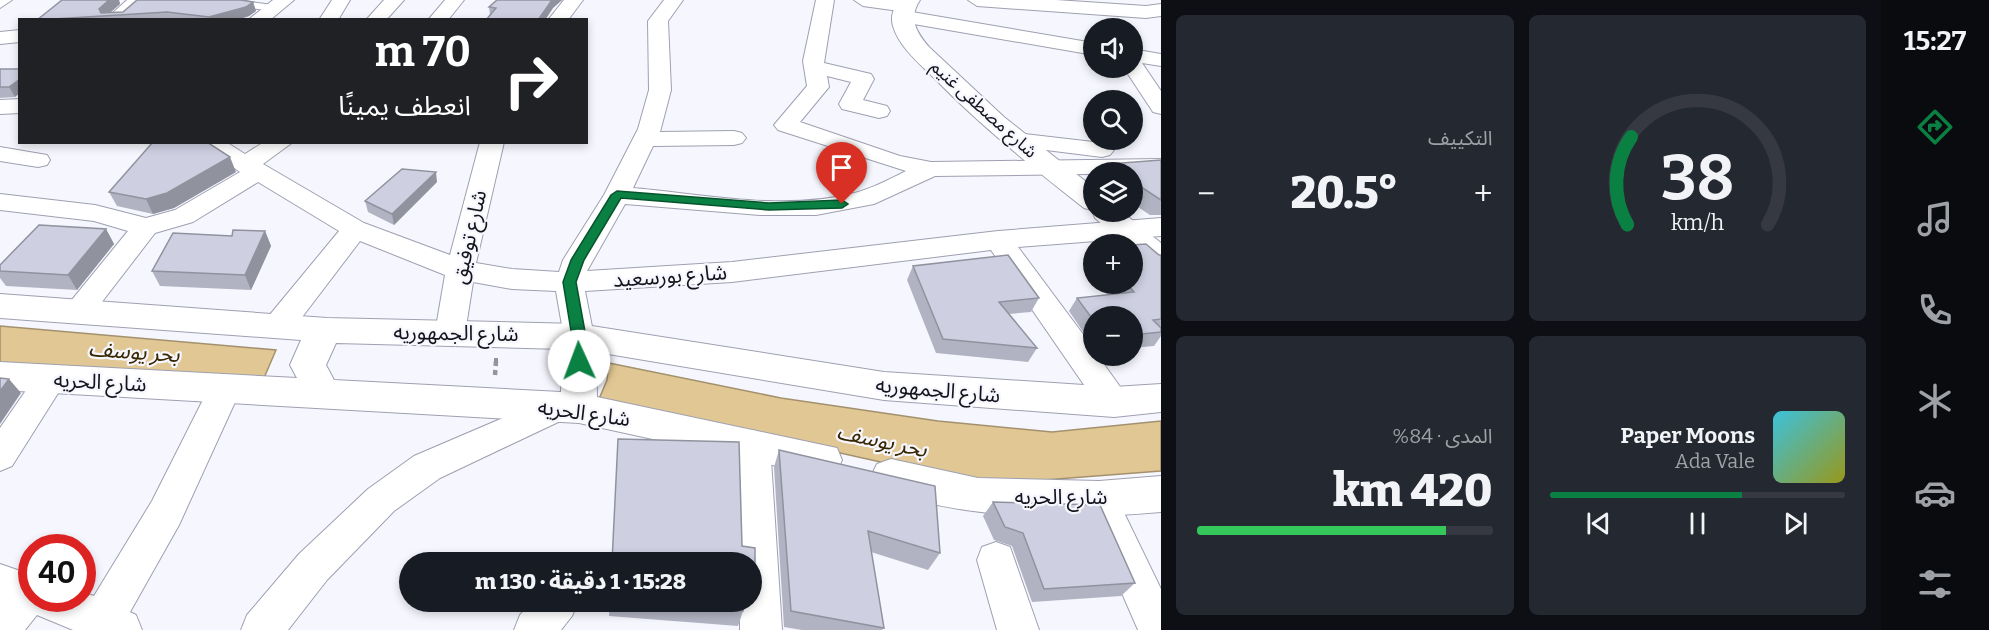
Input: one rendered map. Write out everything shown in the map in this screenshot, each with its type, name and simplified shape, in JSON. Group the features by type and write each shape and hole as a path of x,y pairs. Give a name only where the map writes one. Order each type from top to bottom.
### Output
{"street":[{"path":"116,18 139,0"},
{"path":"329,18 341,0"},
{"path":"377,18 395,0"},
{"path":"439,18 455,0"},
{"path":"559,18 574,0"},
{"path":"262,630 314,567 381,500 427,467 569,407 579,337 569,282 577,260 617,195 646,139 659,96 658,21 674,0"},
{"path":"825,0 814,67 818,87 786,124 895,162 931,169 1161,166"},
{"path":"863,0 905,7 1083,47"},
{"path":"977,0 1103,3 1156,13"},
{"path":"260,18 279,4"},
{"name":"شارع مصطفى غنيم","path":"905,7 904,28 930,61 1015,140 1083,194"},
{"path":"0,38 18,36"},
{"path":"1143,57 1161,60"},
{"path":"814,67 863,80 850,104 879,111"},
{"path":"1141,78 1161,107"},
{"path":"646,139 735,138"},
{"path":"1015,140 1108,150 1161,152"},
{"name":"شارع بورسعيد","path":"212,144 355,229 460,270 512,279 569,282 754,269 998,240 1161,227"},
{"path":"0,202 95,213 146,227 178,218 253,167 279,144"},
{"name":"شارع توفيق","path":"450,333 482,145"},
{"path":"7,149 38,160"},
{"path":"617,195 769,206 824,206 871,197 931,169"},
{"path":"95,213 113,190"},
{"path":"1119,222 1161,259"},
{"path":"77,312 146,227"},
{"path":"279,325 355,229"},
{"path":"998,240 1114,402"},
{"name":"شارع الجمهوريه","path":"0,306 327,330 579,337 884,386 987,395 1114,402 1161,398"},
{"path":"323,393 308,365 309,356 327,330"},
{"name":"شارع الحريه","path":"0,376 569,407 753,444 978,496 1099,499 1161,494"},
{"path":"0,456 51,379"},
{"path":"72,612 106,626 169,507 225,389"},
{"path":"753,444 761,630"},
{"path":"1099,499 1159,630"},
{"path":"996,560 1018,630"},
{"path":"0,628 18,604"},
{"path":"535,630 550,612"}],"lane":[{"path":"214,0 279,4"}],"path":[{"path":"491,403 499,334"}],"water":[{"name":"بحر يوسف","path":"0,326 276,350 264,378 0,363"},
{"name":"بحر يوسف","path":"609,363 781,398 938,421 1052,432 1161,421 1161,471 1031,481 961,480 599,399 607,380"}],"building":[{"path":"62,0 109,0 99,9 101,13 123,12 137,0 253,2 246,7 209,17 167,12 40,18"},
{"path":"497,0 552,0 539,18 488,18 496,8 489,7"},
{"path":"0,69 18,69 18,80 9,87 0,87"},
{"path":"151,144 210,144 230,157 167,193 146,199 109,192"},
{"path":"1161,160 1161,200 1143,188 1143,162 1134,162"},
{"path":"402,169 436,172 392,214 365,201"},
{"path":"39,225 106,229 68,275 0,271 0,265"},
{"path":"233,230 265,231 245,275 152,271 173,233 232,236"},
{"path":"1143,244 1161,255 1161,319 1153,320 1161,328 1161,332 1143,334 1143,306 1083,306 1077,298 1143,294"},
{"path":"1008,255 1039,298 999,302 1037,348 943,339 913,266"},
{"path":"0,378 9,379 0,391"},
{"path":"618,439 739,442 742,546 755,548 755,552 612,552"},
{"path":"779,450 935,486 940,553 868,531 884,628 791,611"},
{"path":"993,502 1100,505 1135,583 1044,589 1023,533 1005,527"}],"route":[{"path":"579,361 579,337 569,282 577,260 617,195 769,206 814,207 842,204"}]}
